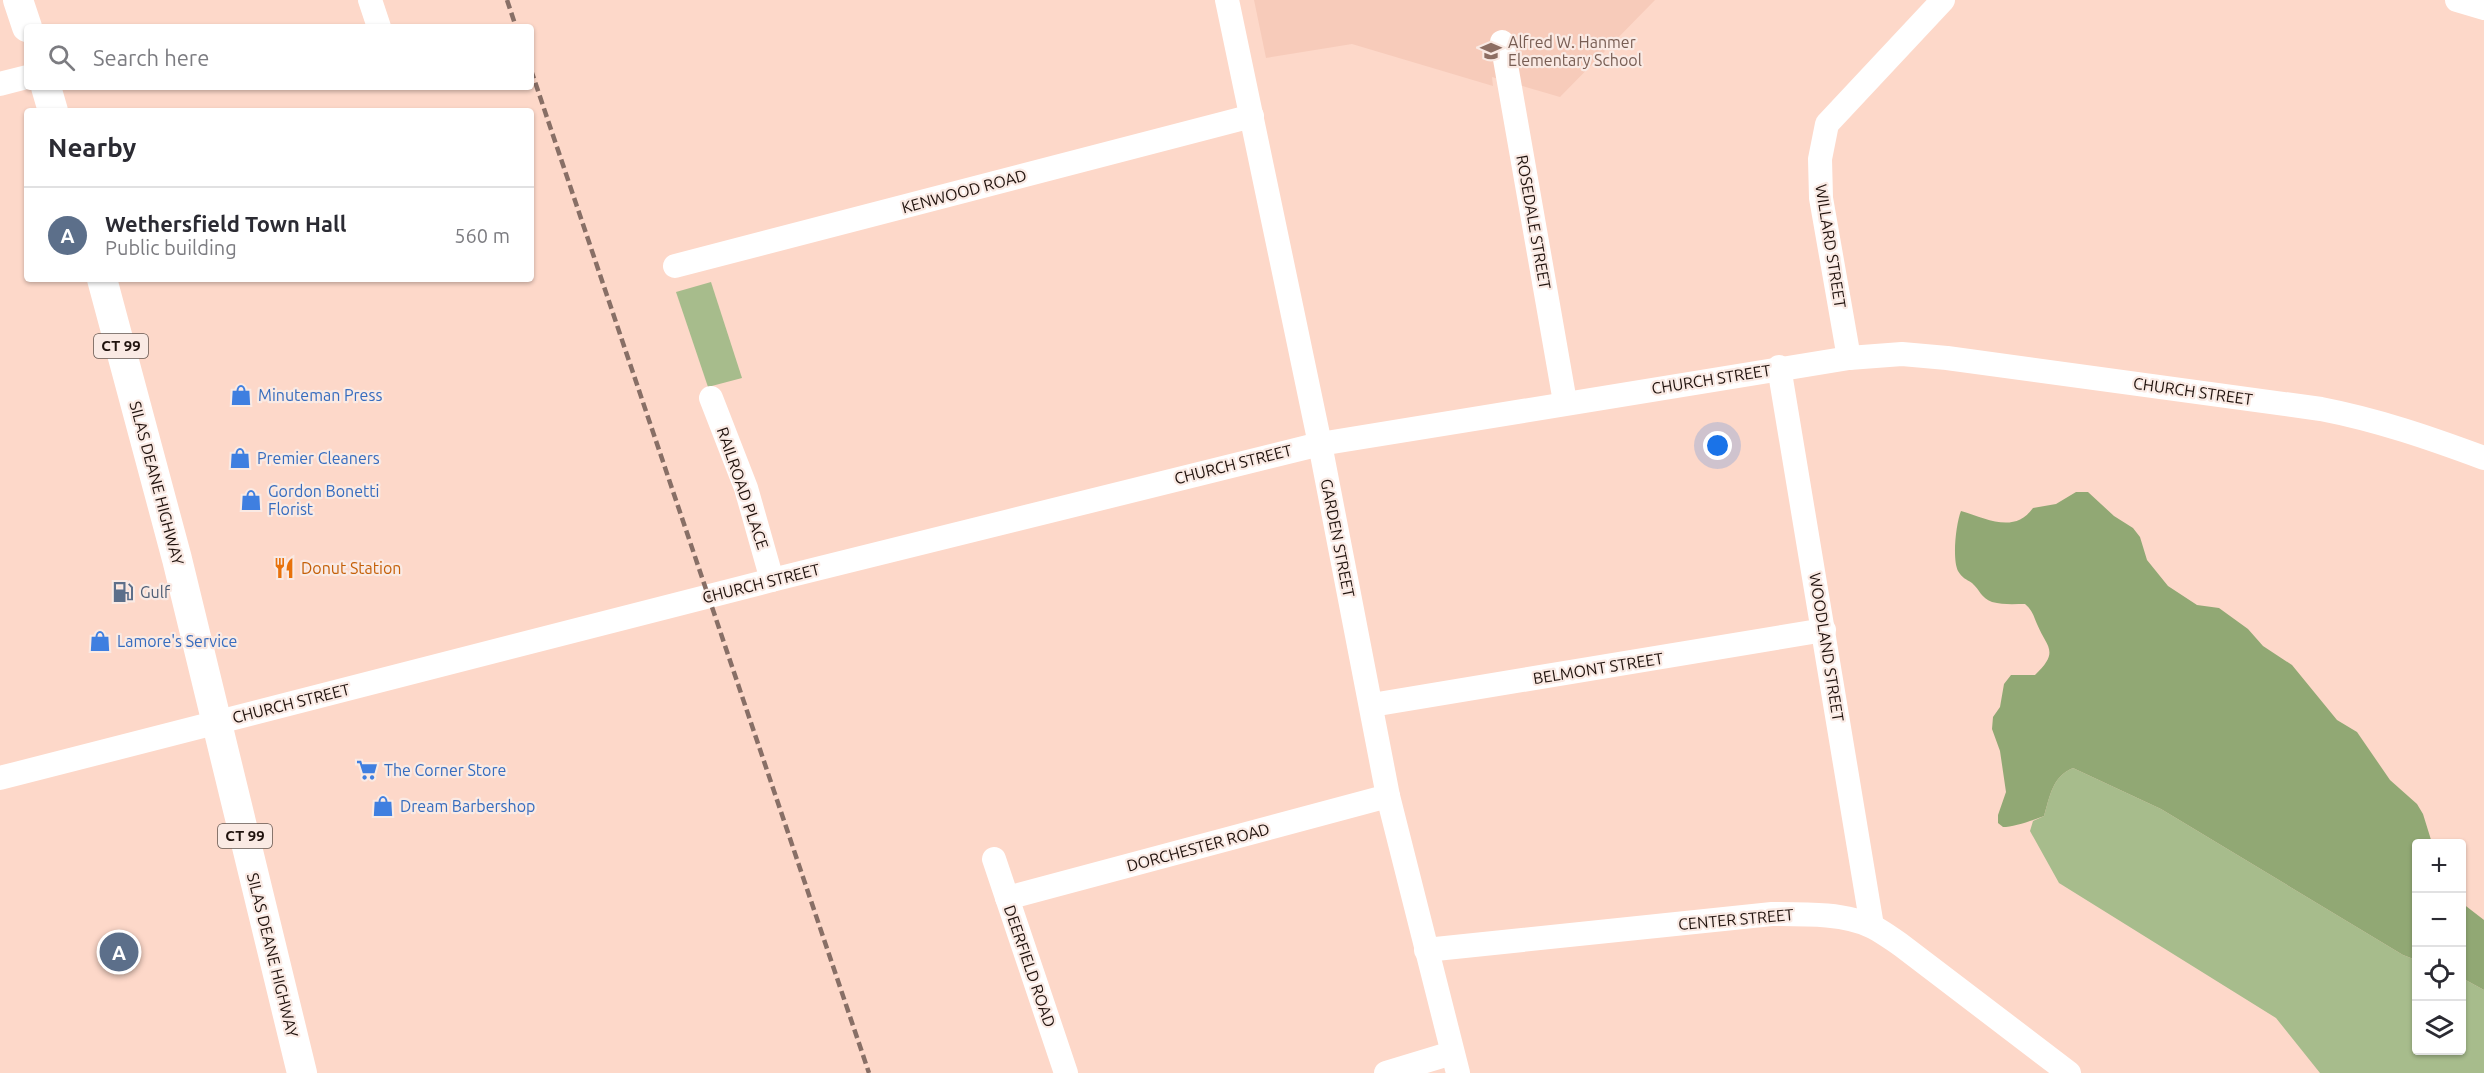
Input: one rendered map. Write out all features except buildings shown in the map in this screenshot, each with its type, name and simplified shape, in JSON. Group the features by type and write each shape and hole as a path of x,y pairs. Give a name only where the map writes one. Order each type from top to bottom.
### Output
{"main road":[{"path":"18,0 26,24"},
{"path":"47,90 52,108"},
{"name":"SILAS DEANE HIGHWAY","path":"103,282 175,548 302,1073"}],"street":[{"path":"370,0 378,24"},
{"name":"GARDEN STREET","path":"1227,0 1320,444 1388,796 1455,1063"},
{"name":"WILLARD STREET","path":"1849,358 1821,198 1820,159 1827,123 1943,0"},
{"path":"2457,0 2484,8"},
{"name":"ROSEDALE STREET","path":"1502,42 1565,402"},
{"path":"0,84 24,78"},
{"name":"KENWOOD ROAD","path":"675,266 1252,116"},
{"name":"CHURCH STREET","path":"0,778 772,580 1320,444 1565,402 1849,358 1902,354 1947,358 2321,409 2362,417 2399,428 2484,458"},
{"name":"WOODLAND STREET","path":"1779,368 1872,926"},
{"name":"RAILROAD PLACE","path":"711,398 746,488 772,580"},
{"name":"BELMONT STREET","path":"1372,705 1824,630"},
{"name":"DORCHESTER ROAD","path":"1007,897 1388,796"},
{"name":"DEERFIELD ROAD","path":"994,859 1066,1073"},
{"name":"CENTER STREET","path":"1426,950 1772,914 1807,914 1841,918 1872,926 1901,945 2069,1073"},
{"path":"1386,1073 1455,1063"}],"shaded area":[{"name":"Alfred W. Hanmer Elementary School","path":"1254,0 1655,0 1560,97 1492,77 1493,86 1352,44 1266,58"}],"green space":[{"path":"711,282 742,378 708,387 676,292"},
{"path":"2076,492 2088,492 2114,516 2133,528 2140,537 2147,560 2168,586 2197,605 2219,608 2248,629 2263,646 2292,665 2337,720 2357,732 2390,780 2417,804 2423,814 2431,839 2412,839 2412,958 2161,809 2073,768 2060,776 2056,782 2044,816 2007,827 1998,823 1998,815 2006,792 2000,751 1992,729 1993,717 2000,707 2004,684 2011,675 2035,675 2047,660 2049,650 2030,609 2025,604 1992,602 1958,571 1955,550 1956,532 1961,511 1991,520 2009,522 2018,521 2033,508 2056,504"},
{"path":"2073,768 2161,809 2412,958 2412,1055 2466,1055 2466,980 2484,990 2484,1073 2320,1073 2276,1018 2059,883 2030,831 2033,821 2044,816 2056,782"},
{"path":"2466,906 2484,920 2484,990 2466,980"}],"railway":[{"path":"507,0 515,24"},
{"path":"534,79 869,1073"}],"place":[{"name":"Alfred W. Hanmer Elementary School","path":"1491,51"},
{"name":"Minuteman Press","path":"241,395"},
{"name":"Premier Cleaners","path":"240,458"},
{"name":"Gordon Bonetti Florist","path":"251,500"},
{"name":"Donut Station","path":"284,568"},
{"name":"Gulf","path":"123,592"},
{"name":"Lamore's Service","path":"100,641"},
{"name":"The Corner Store","path":"367,770"},
{"name":"Dream Barbershop","path":"383,806"},
{"name":"Wethersfield Town Hall","path":"119,952"}]}
